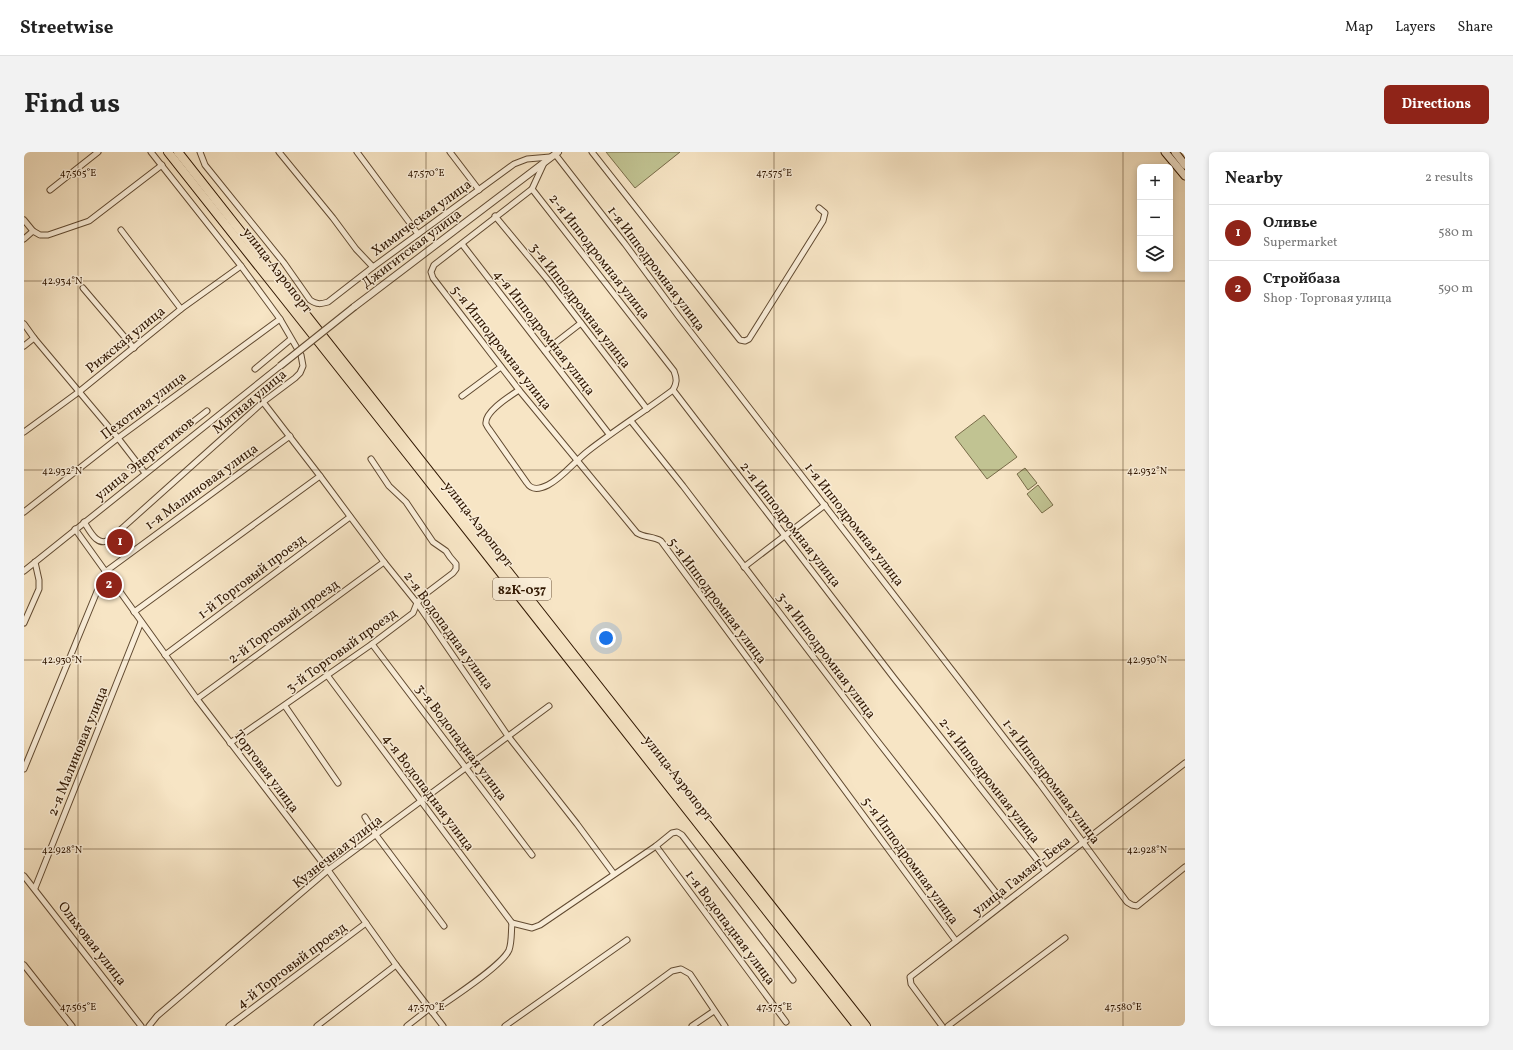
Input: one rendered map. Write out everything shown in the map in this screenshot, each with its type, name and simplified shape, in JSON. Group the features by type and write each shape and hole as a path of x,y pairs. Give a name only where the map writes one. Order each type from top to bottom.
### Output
{"main road":[{"name":"улица Аэропорт","path":"168,152 857,1026"},
{"name":"улица Аэропорт","path":"178,152 866,1026"},
{"path":"1166,152 1185,176"},
{"path":"1175,152 1185,164"}],"street":[{"path":"50,190 98,152"},
{"name":"Мятная улица","path":"84,522 96,539 100,542 109,540 263,402 295,378 300,373 303,366 301,356 280,319 241,266 151,152"},
{"path":"200,152 205,165 279,258 310,300 321,304 328,302 373,267"},
{"name":"Химическая улица","path":"279,152 333,218 356,249 373,267 514,164 527,159 552,156"},
{"path":"356,152 418,234"},
{"path":"450,152 479,190"},
{"path":"592,152 740,340 745,341 749,339 823,221 825,213 819,208"},
{"path":"462,244 495,216 532,189 552,156"},
{"name":"Джигитская улица","path":"280,366 354,307 552,156"},
{"name":"1-я Ипподромная улица","path":"552,156 625,244 679,317 1035,777 1127,902 1137,906 1185,867"},
{"path":"24,220 33,231 40,235 48,235 89,221 162,165"},
{"name":"2-я Ипподромная улица","path":"532,189 674,371 677,378 677,384 673,390 894,678 1046,871"},
{"name":"3-я Ипподромная улица","path":"495,216 548,280 647,409"},
{"path":"121,230 181,309"},
{"path":"24,239 33,231"},
{"name":"5-я Ипподромная улица","path":"462,244 434,265 431,272 433,278 519,390 636,532 642,536 655,537 661,541 956,942"},
{"name":"4-я Ипподромная улица","path":"462,244 609,434"},
{"name":"Рижская улица","path":"24,432 80,391 181,309 241,266"},
{"path":"83,288 134,348"},
{"name":"Пехотная улица","path":"24,512 118,438 280,319"},
{"path":"545,351 581,323"},
{"path":"24,324 118,438 144,473"},
{"path":"24,346 34,338"},
{"path":"255,369 291,339"},
{"name":"улица Энергетиков","path":"24,571 74,529 280,366"},
{"path":"462,396 501,367"},
{"path":"519,390 492,410 486,423 489,430 530,487 534,489 548,485 556,480 577,460 609,434 631,421 673,390"},
{"name":"2-я Водопадная улица","path":"263,402 384,562 417,603 508,736 614,874"},
{"path":"138,465 207,411"},
{"name":"3-я Ипподромная улица","path":"631,421 683,486 1004,904"},
{"name":"1-я Малиновая улица","path":"105,572 290,436"},
{"name":"3-й Торговый проезд","path":"230,743 285,706 413,613 417,603 424,595 453,573 456,569 456,564 446,551 433,542 406,502 389,486 371,459"},
{"path":"134,612 320,476"},
{"path":"744,566 825,505"},
{"name":"1-й Торговый проезд","path":"165,655 350,517"},
{"name":"Торговая улица","path":"74,529 197,699 328,870 396,965 443,1026"},
{"path":"24,623 39,588 39,580 35,562"},
{"name":"2-й Торговый проезд","path":"197,699 384,562"},
{"path":"24,769 105,572"},
{"name":"2-я Малиновая улица","path":"35,888 141,622"},
{"name":"3-я Водопадная улица","path":"372,644 532,855"},
{"name":"4-я Водопадная улица","path":"327,675 512,923"},
{"path":"285,706 338,783"},
{"name":"Кузнечная улица","path":"149,1026 157,1016 328,870 549,706"},
{"name":"улица Гамзат-Бека","path":"942,1026 911,984 910,977 1185,762"},
{"path":"365,816 376,835 444,926"},
{"path":"407,1026 490,971 509,951 512,923 532,928 540,925 656,846 672,833 677,832 682,835 793,980"},
{"name":"1-я Водопадная улица","path":"656,846 786,1022"},
{"name":"Ольховая улица","path":"24,876 35,888 141,1026"},
{"name":"4-й Торговый проезд","path":"229,1026 366,923"},
{"path":"948,1026 1065,938"},
{"path":"505,1026 627,940"},
{"path":"24,965 72,1026"},
{"path":"317,1026 396,965"},
{"path":"597,1026 672,971 681,969 690,974 725,1026"},
{"path":"692,1026 714,1010"}],"green space":[{"path":"606,152 680,152 635,188"},
{"path":"984,415 1017,457 987,479 955,437"},
{"path":"1025,468 1037,483 1028,490 1017,474"},
{"path":"1038,485 1053,505 1042,513 1027,494"}],"place":[{"name":"Оливье","path":"120,542"},
{"name":"Стройбаза","path":"109,585"}]}
